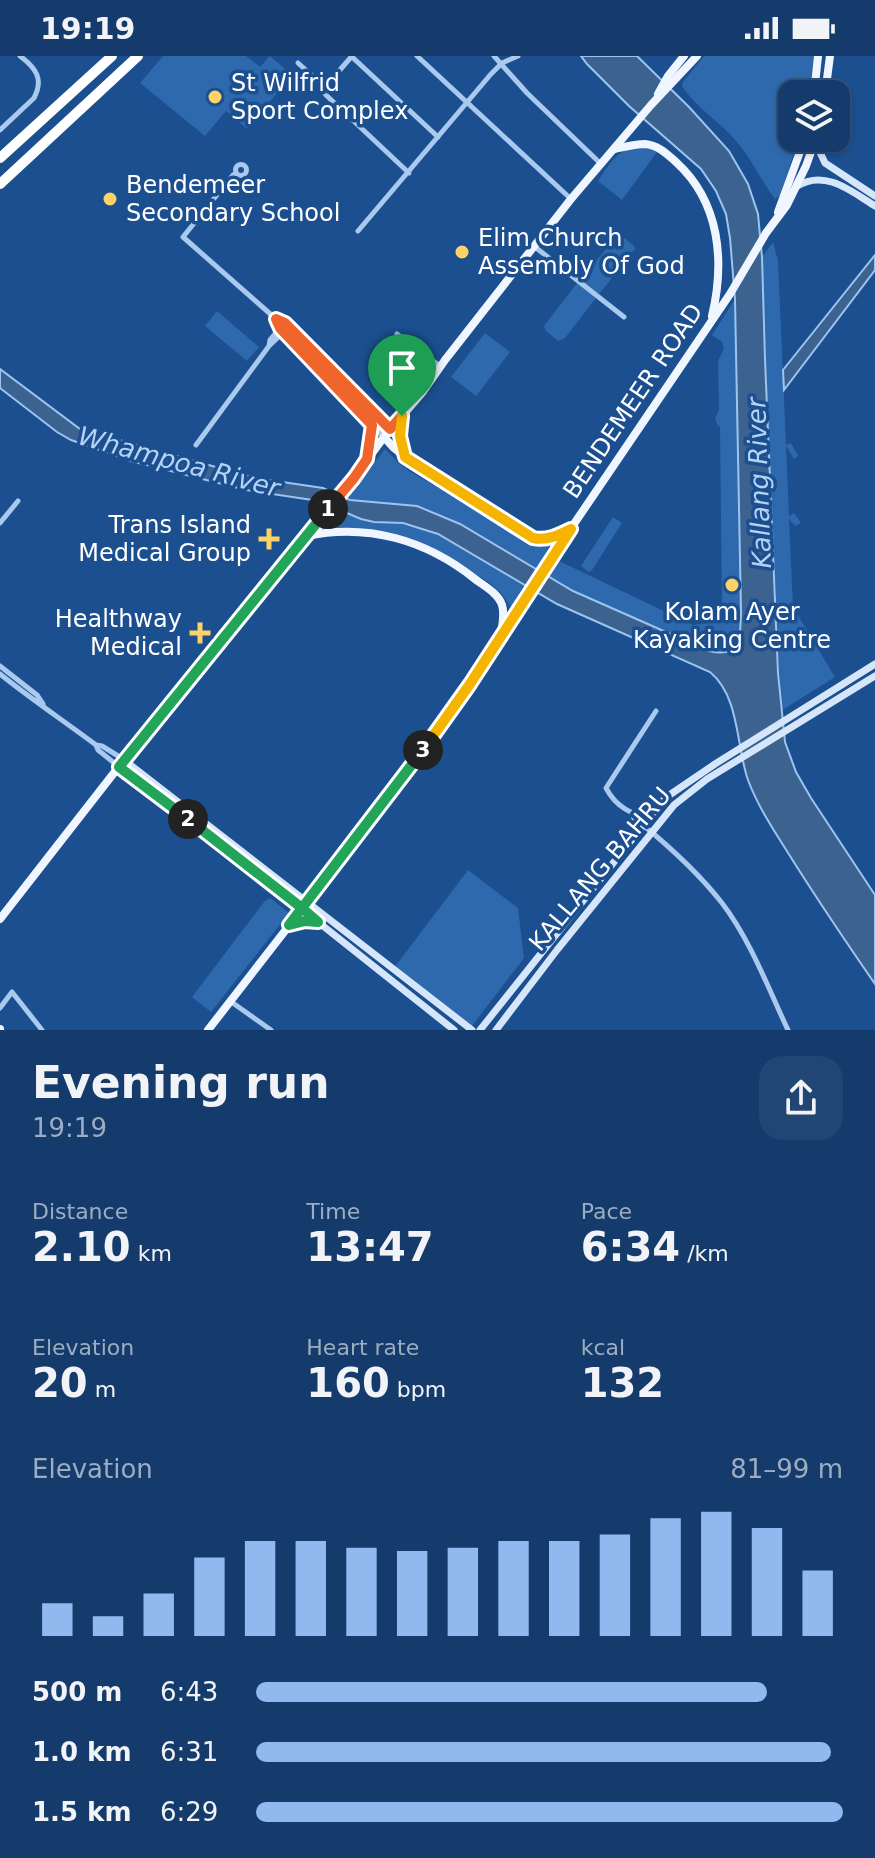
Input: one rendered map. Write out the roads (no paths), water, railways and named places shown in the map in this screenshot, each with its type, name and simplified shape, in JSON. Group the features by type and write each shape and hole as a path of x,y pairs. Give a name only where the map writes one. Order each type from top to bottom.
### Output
{"highway":[{"path":"0,158 112,56"},
{"path":"0,184 138,56"}],"main road":[{"path":"0,919 122,763 422,393 571,199 638,122 671,79 684,56"},
{"path":"671,79 697,56"},
{"path":"815,80 818,56"},
{"path":"827,80 830,56"},
{"path":"614,149 640,144 658,148 688,173 705,197 715,225 717,249 717,281 711,321"},
{"name":"BENDEMEER ROAD","path":"776,218 800,152"},
{"name":"BENDEMEER ROAD","path":"208,1030 436,734 730,294 766,233 787,205 811,152"},
{"path":"820,152 825,163 875,196"},
{"path":"797,186 812,179 824,179 875,206"},
{"path":"402,416 400,436 405,457"},
{"path":"367,459 372,425"},
{"path":"384,437 405,457 533,538 551,538 571,529"},
{"path":"304,537 334,531 355,531 397,538 431,550 459,566 496,595 503,606 501,636"},
{"name":"KALLANG BAHRU","path":"496,1030 674,805 875,664"},
{"name":"KALLANG BAHRU","path":"480,1030 665,798 729,755 875,676"},
{"path":"122,763 304,905 472,1030"},
{"path":"304,905 318,922 454,1030"},
{"path":"289,925 318,922"}],"street":[{"path":"0,130 37,92 37,73 20,56"},
{"path":"409,173 326,95 325,87 352,56 438,137"},
{"path":"417,56 571,199"},
{"path":"494,56 527,93 601,164"},
{"path":"358,231 467,101 502,63 518,56"},
{"path":"298,63 325,87"},
{"path":"236,173 183,237 276,319 390,429"},
{"path":"535,247 624,317"},
{"path":"196,445 284,328"},
{"path":"284,328 291,340 384,437"},
{"path":"269,346 270,340 284,328"},
{"path":"397,334 440,366"},
{"path":"277,340 291,340"},
{"path":"375,359 422,393"},
{"path":"0,523 18,501"},
{"path":"0,666 37,695 43,705"},
{"path":"0,674 96,745 98,750 122,763"},
{"name":"KALLANG BAHRU","path":"654,812 633,814 610,796 606,788 656,711"},
{"name":"KALLANG BAHRU","path":"633,814 634,835"},
{"path":"643,825 699,877 724,906 755,957 788,1030"},
{"path":"0,1008 12,992 42,1030"},
{"path":"230,1001 271,1030"}],"water":[{"path":"581,56 637,56 729,151 748,184 758,214 778,673 785,742 796,772 811,798 875,895 875,984 762,810 744,767 732,708 720,682 710,672 557,604 438,534 403,523 361,519 319,501 246,490 131,461 71,440 0,388 0,369 80,429 255,478 323,488 350,500 417,506 460,524 573,591 709,651 728,652 737,644 741,612 735,299 726,214 716,191 701,169 629,106"},
{"path":"875,255 875,270 784,390 783,370"}],"place":[{"name":"St Wilfrid Sport Complex","path":"215,97"},
{"name":"Bendemeer Secondary School","path":"110,199"},
{"name":"Elim Church Assembly Of God","path":"462,252"},
{"name":"Trans Island Medical Group","path":"269,539"},
{"name":"Kolam Ayer Kayaking Centre","path":"732,585"},
{"name":"Healthway Medical","path":"200,633"}],"water label":[{"name":"Whampoa River","path":"179,462"},
{"name":"Kallang River","path":"759,483"}]}
